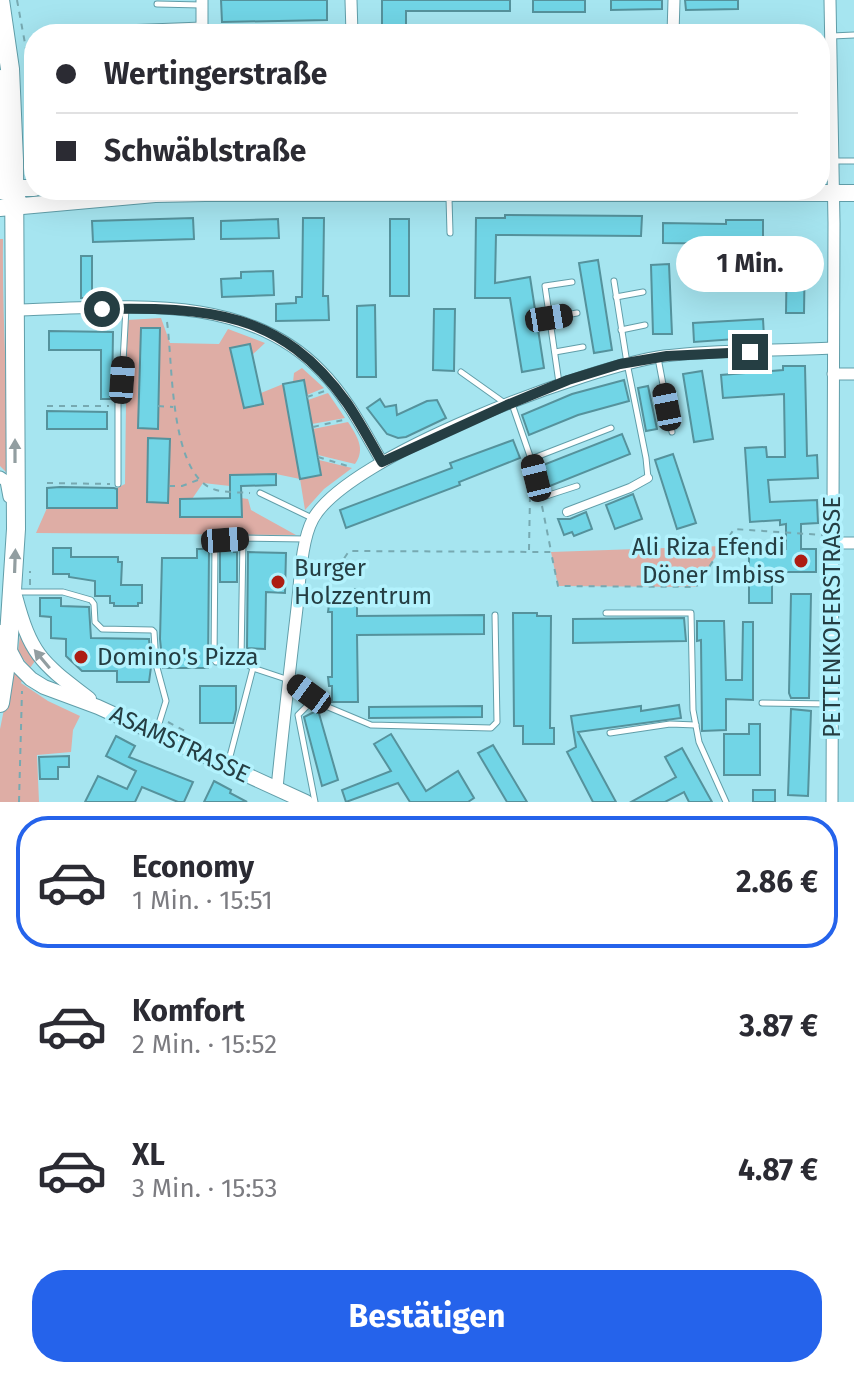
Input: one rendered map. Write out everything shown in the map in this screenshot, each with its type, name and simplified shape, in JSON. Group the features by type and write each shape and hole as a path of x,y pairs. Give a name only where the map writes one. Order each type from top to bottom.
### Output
{"main road":[{"path":"0,0 10,69 14,167 23,183 13,199"},
{"path":"0,78 2,180 13,199 16,529 8,651 0,703"},
{"path":"830,193 854,193"}],"street":[{"path":"351,0 352,24"},
{"path":"673,24 674,0"},
{"name":"PETTENKOFERSTRASSE","path":"830,0 833,161 832,802"},
{"path":"202,3 203,24"},
{"path":"15,310 165,309 231,316 262,328 295,347 322,371 356,417 382,462"},
{"path":"277,788 307,539 313,518 340,488 382,462 509,404 559,384 627,363 658,357 833,348"},
{"path":"833,374 854,374"},
{"path":"0,477 8,486 10,512 16,529"},
{"path":"567,512 648,478"},
{"path":"833,539 854,543"},
{"name":"ASAMSTRASSE","path":"13,592 23,628 43,663 98,707"},
{"name":"ASAMSTRASSE","path":"0,632 8,651 31,679 306,802"}],"lane":[{"path":"157,4 202,3"},
{"path":"831,36 854,35"},
{"path":"833,161 854,161"},
{"path":"449,200 450,233"},
{"path":"614,281 648,478"},
{"path":"559,384 545,286 572,282"},
{"path":"616,297 643,292"},
{"path":"118,484 118,406 126,308"},
{"path":"549,318 577,313"},
{"path":"621,330 645,325"},
{"path":"555,352 583,347"},
{"path":"658,357 672,432"},
{"path":"461,372 509,404 531,459 540,498 577,486"},
{"path":"531,459 611,428"},
{"path":"260,493 313,518"},
{"path":"241,660 243,538"},
{"path":"307,539 243,538 215,544 216,662 241,660 253,668 289,680 342,715 371,725 491,728 497,722 495,615"},
{"path":"13,592 63,592 91,600 95,622 102,629 152,630 156,664 166,701 156,734"},
{"path":"606,613 691,613 693,710 699,742 726,802"},
{"path":"227,766 253,668"},
{"path":"315,698 298,715 315,802"},
{"path":"762,703 832,705"},
{"path":"610,733 670,724 696,725"}],"path":[{"path":"17,0 24,37"},
{"path":"165,309 175,407 184,455 199,479 213,489 260,493"},
{"path":"307,397 335,388"},
{"path":"47,406 118,406"},
{"path":"158,406 175,407"},
{"path":"313,427 356,417"},
{"path":"318,457 356,468 361,475"},
{"path":"169,486 182,486 199,479"},
{"path":"47,483 118,484"},
{"path":"529,552 530,490"},
{"path":"540,498 558,586 696,587 734,529 833,539"},
{"path":"301,571 337,569 349,551 551,552"},
{"path":"19,802 22,690"}],"shaded area":[{"path":"0,239 3,239 8,474 0,466"},
{"path":"161,318 170,343 219,344 228,329 265,343 252,355 250,344 230,348 244,408 263,404 261,393 283,384 300,479 276,474 230,475 230,486 203,483 192,499 180,500 180,517 241,516 241,498 248,499 251,510 296,535 36,533 47,508 117,507 117,488 125,484 127,320"},
{"path":"302,368 324,388 307,395 304,380 293,382 294,373"},
{"path":"328,393 345,418 312,424 308,400"},
{"path":"348,422 360,448 355,464 318,455 313,429"},
{"path":"319,460 352,468 324,489 305,510 300,479 321,475"},
{"path":"723,546 695,587 558,586 551,552"},
{"path":"20,635 35,661 30,668 18,652"},
{"path":"12,670 23,678 21,683 48,701 80,716 73,730 71,752 37,755 39,802 0,802 0,729"}],"building":[{"path":"221,0 327,0 327,20 222,22"},
{"path":"382,0 510,0 510,11 406,11 406,24 382,24"},
{"path":"533,0 585,0 585,12 533,12"},
{"path":"611,0 662,0 662,9 611,10"},
{"path":"685,0 738,0 738,9 686,10"},
{"path":"505,215 642,216 641,236 496,235 495,283 530,277 544,368 522,372 510,298 475,298 476,218 505,218"},
{"path":"193,218 194,239 93,242 92,221"},
{"path":"303,218 324,218 323,296 328,296 329,320 276,321 276,304 296,303 296,297 302,297"},
{"path":"278,219 279,238 221,239 221,221"},
{"path":"390,219 409,219 409,296 390,296"},
{"path":"726,220 763,220 763,238 730,238 730,244 663,243 663,223 726,224"},
{"path":"787,247 805,247 804,313 786,313"},
{"path":"81,256 92,256 92,298 81,298"},
{"path":"598,260 612,350 594,353 579,263"},
{"path":"669,264 672,334 653,334 651,265"},
{"path":"273,271 274,295 222,297 221,279 241,278 241,272"},
{"path":"375,305 376,377 357,377 357,306"},
{"path":"434,309 455,309 454,371 433,370"},
{"path":"763,319 764,337 694,342 693,323"},
{"path":"141,328 160,328 158,429 138,428"},
{"path":"49,331 113,332 112,399 101,399 101,350 49,350"},
{"path":"250,344 263,404 244,408 230,348"},
{"path":"783,366 805,366 807,456 817,455 818,478 768,480 770,502 817,500 818,523 801,524 801,549 816,549 816,572 772,572 772,603 749,603 749,549 786,549 786,524 780,525 780,520 750,522 745,448 766,447 767,457 785,457 784,394 723,398 721,375 783,370"},
{"path":"702,371 713,439 694,442 683,374"},
{"path":"304,380 321,475 300,479 283,384"},
{"path":"624,380 629,401 578,415 529,435 522,415 572,394"},
{"path":"648,386 657,429 646,431 638,388"},
{"path":"380,399 385,407 396,405 397,415 427,401 437,400 446,418 398,438 387,434 367,408"},
{"path":"47,411 107,412 107,429 47,429"},
{"path":"622,434 630,454 545,488 538,467"},
{"path":"148,438 170,439 168,503 147,502"},
{"path":"513,440 520,458 459,482 460,485 346,528 340,510 452,468 450,463"},
{"path":"673,454 696,523 677,529 655,460"},
{"path":"276,474 276,485 241,486 242,517 180,517 180,499 230,498 230,475"},
{"path":"47,488 117,489 117,508 47,508"},
{"path":"633,494 642,519 615,529 606,505"},
{"path":"586,512 592,529 574,536 572,532 564,535 558,519 570,519"},
{"path":"53,548 71,548 71,557 118,557 118,562 122,562 121,585 142,585 142,603 138,606 114,606 110,603 110,596 95,596 95,581 69,577 69,574 53,574"},
{"path":"197,549 209,549 208,668 163,668 160,639 162,558 197,558"},
{"path":"220,549 234,549 237,552 237,582 220,582"},
{"path":"248,552 286,553 285,593 266,592 265,649 247,648"},
{"path":"331,589 357,589 357,616 484,615 484,634 357,635 358,702 332,702 332,686 329,686 328,677 332,677 332,612 328,612"},
{"path":"791,594 811,594 809,698 791,698 789,693"},
{"path":"40,598 61,598 61,606 89,607 91,638 149,639 149,682 117,682 117,671 82,671 66,656 66,639 51,638 51,617 40,616"},
{"path":"513,613 551,616 550,728 554,728 554,744 523,744 523,726 514,726"},
{"path":"684,618 686,641 573,643 573,619"},
{"path":"697,621 724,621 726,680 742,680 743,622 753,622 753,700 726,699 726,730 702,731 701,640 697,641"},
{"path":"200,686 236,686 233,723 200,723"},
{"path":"679,705 681,718 578,732 616,802 593,802 567,752 576,747 571,716 641,706 641,711"},
{"path":"482,706 482,717 369,718 369,707"},
{"path":"791,709 811,711 808,796 788,795"},
{"path":"318,710 338,780 322,786 304,717"},
{"path":"749,724 760,724 760,775 724,775 724,734 749,734"},
{"path":"391,734 426,791 458,771 474,798 468,802 410,802 398,783 346,802 342,790 391,771 374,744"},
{"path":"116,736 135,746 129,757 193,782 184,802 142,787 135,802 85,802 98,776 127,789 136,771 106,756"},
{"path":"493,745 527,802 507,802 478,753"},
{"path":"682,748 712,802 689,802 684,792 665,802 631,802 676,777 665,757"},
{"path":"69,756 69,767 58,767 58,779 40,779 39,757"},
{"path":"214,781 231,790 230,793 247,802 204,802"},
{"path":"753,790 775,790 775,802 753,802"}],"place":[{"name":"Ali Riza Efendi Döner Imbiss","path":"801,561"},
{"name":"Burger Holzzentrum","path":"278,582"},
{"name":"Domino's Pizza","path":"81,657"}],"route":[{"path":"102,309 194,310 231,316 262,328 295,347 322,371 348,404 382,462 507,405 568,380 620,364 667,356 750,352"}]}
